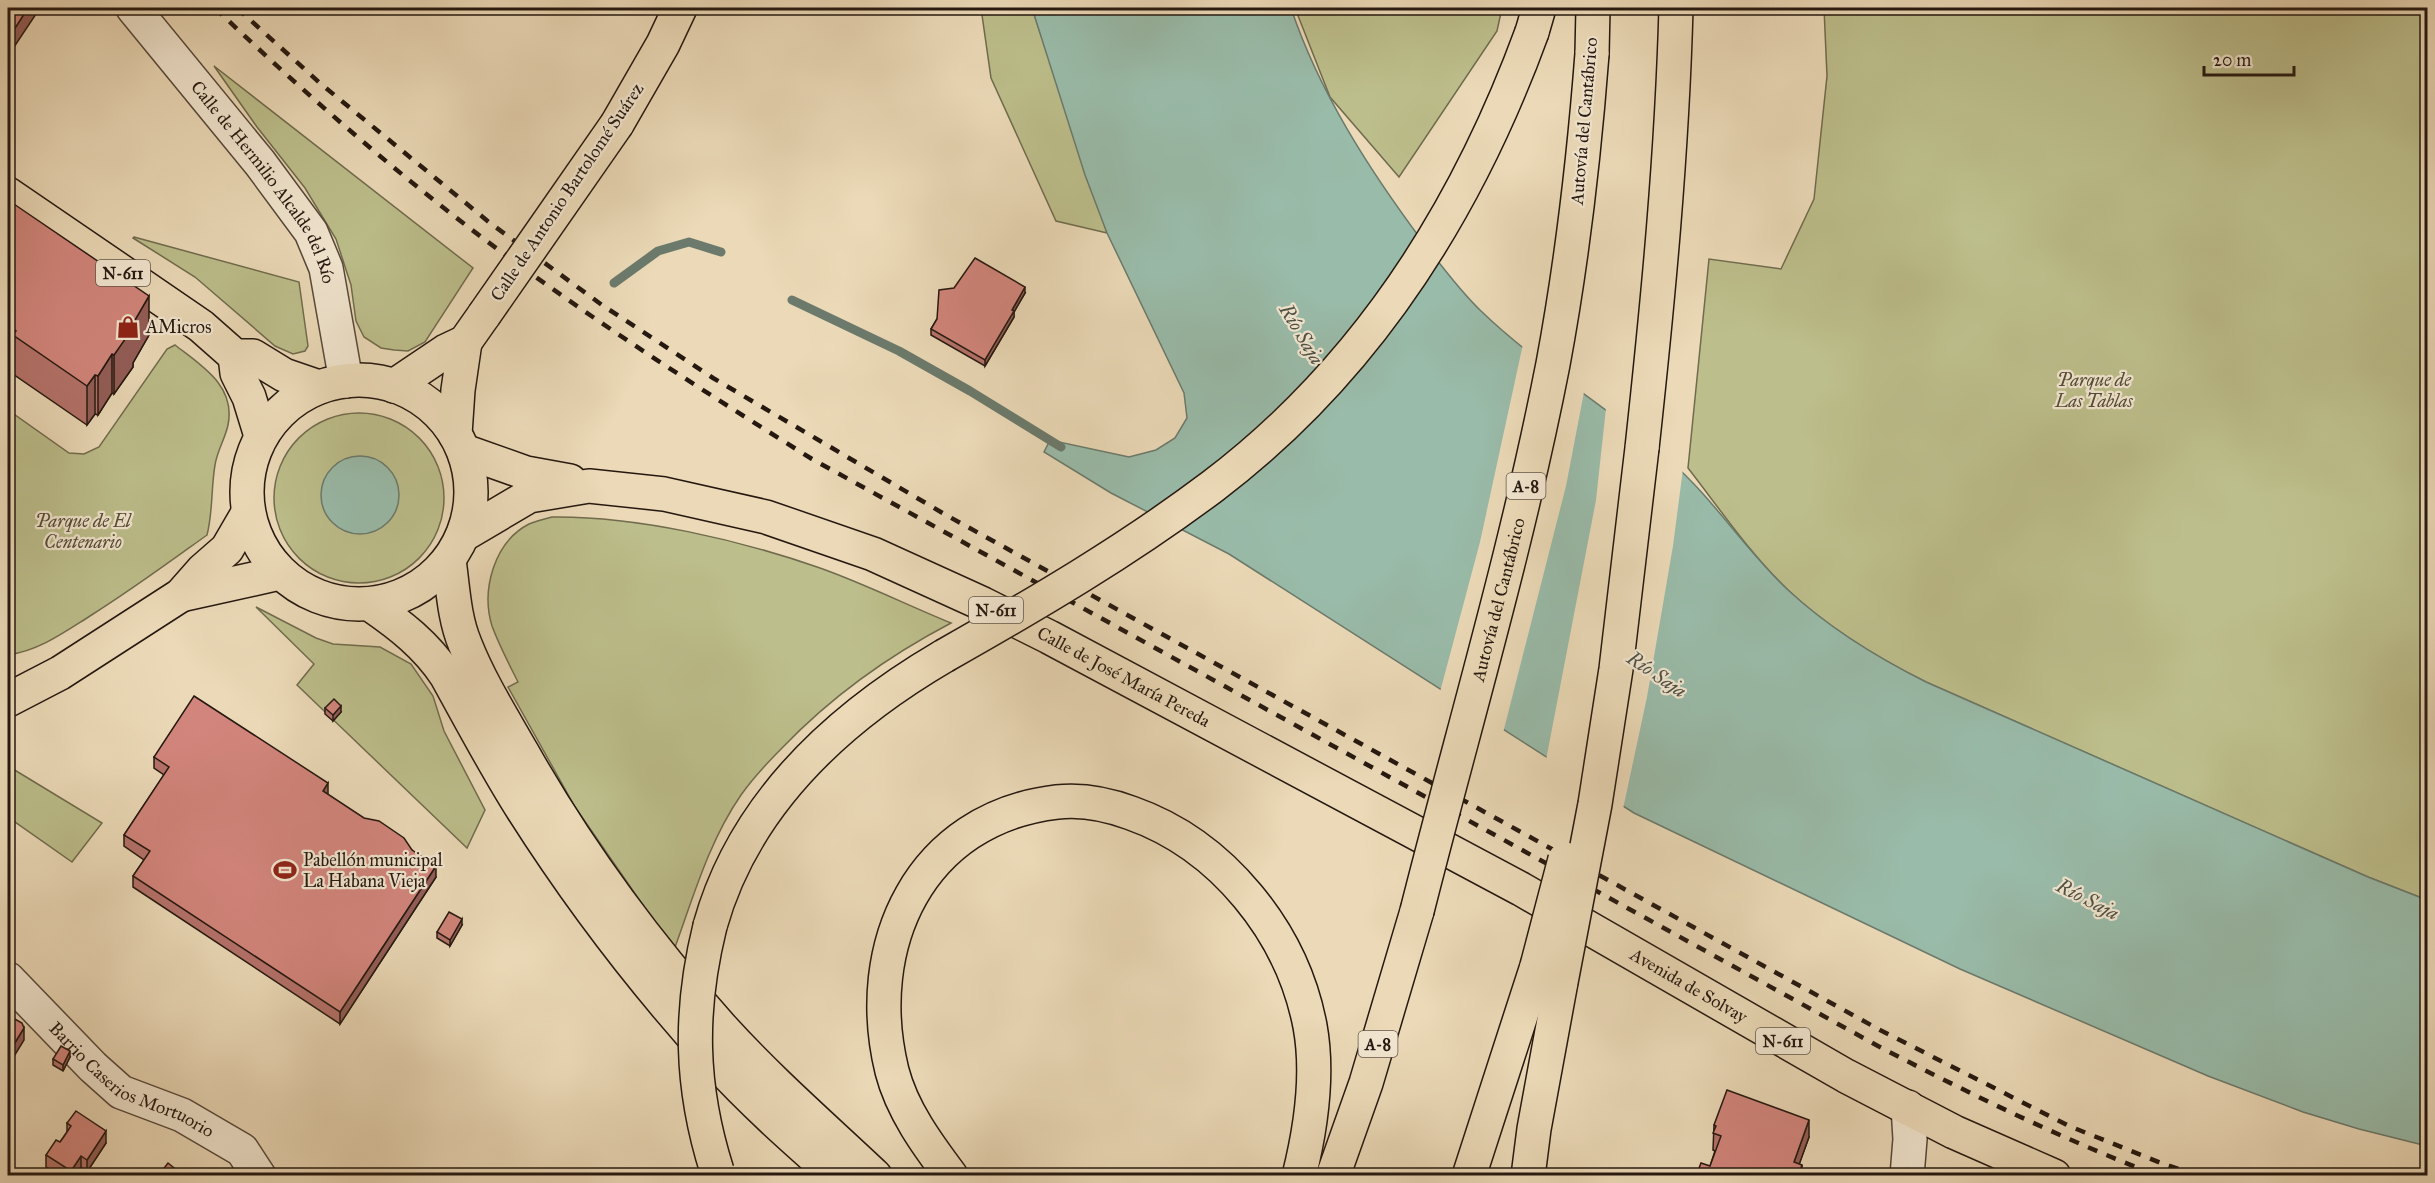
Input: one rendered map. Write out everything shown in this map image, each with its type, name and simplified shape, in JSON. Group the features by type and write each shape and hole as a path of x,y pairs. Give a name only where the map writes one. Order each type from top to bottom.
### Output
{"main road":[{"name":"Calle de Antonio Bartolomé Suárez","path":"459,443 458,390 465,342 617,124 663,44 680,8"},
{"name":"Autovía del Cantábrico","path":"1333,1176 1366,1083 1417,911 1503,584 1553,362 1586,134 1593,8"},
{"path":"1674,75 1676,8"},
{"path":"1468,1176 1549,974 1595,804 1614,680 1642,447 1681,8"},
{"path":"718,1173 701,1112 694,1047 699,972 710,926 728,875 742,845 766,808 790,778 863,711 911,675 1075,578 1164,521 1214,485 1254,452 1316,393 1376,324 1434,242 1492,132 1536,20"},
{"name":"N-611","path":"8,194 201,326 235,356 253,356 284,375 332,384"},
{"name":"Calle de Antonio Bartolomé Suárez","path":"394,386 446,351 465,342"},
{"path":"235,356 237,373 249,397 261,436"},
{"name":"N-611","path":"370,380 394,386 424,401 441,416 459,443 470,475 471,500 456,547 439,572 401,597 371,604 338,603 322,599 306,592 280,573 260,546 248,513 247,482 255,450 261,436 280,412 304,394 332,384 370,380"},
{"name":"Calle de José María Pereda","path":"459,443 526,473 589,486 664,494 731,508 800,528 873,554 1049,637 1521,889"},
{"name":"Calle de José María Pereda","path":"456,547 529,496 589,486"},
{"path":"8,700 60,673 181,596 203,570 227,549 248,513"},
{"path":"456,547 455,609 464,643 517,743 585,853 627,912 722,1028 780,1088 875,1176"},
{"path":"181,596 280,573"},
{"path":"371,604 396,622 433,656 523,810 578,891 648,983 714,1061 836,1176"},
{"path":"951,1176 926,1142 907,1109 893,1072 885,1025 883,990 888,954 897,922 912,891 934,864 958,841 991,822 1028,807 1058,801 1086,801 1116,807 1152,820 1188,841 1220,866 1247,894 1274,932 1299,987 1311,1027 1314,1075 1310,1120 1299,1176"},
{"name":"Avenida de Solvay","path":"1521,889 1846,1076 1954,1132 2054,1176"},
{"path":"1528,1176 1549,974"}],"street":[{"name":"Calle de Hermilio Alcalde del Río","path":"133,8 260,163 311,232 326,268 332,384"},
{"name":"Barrio Caserios Mortuorio","path":"8,980 93,1067 121,1092 182,1115 242,1150 259,1176"},
{"path":"1908,1107 1914,1173"}],"green space":[{"path":"981,8 1032,8 1107,233 1056,221 991,78"},
{"path":"1295,8 1502,8 1497,31 1399,177 1330,97"},
{"name":"Parque de Las Tablas","path":"1824,8 2427,8 2427,900 2368,877 1926,682 1871,652 1819,617 1774,576 1688,468 1709,259 1781,269 1814,199 1827,76"},
{"path":"214,66 473,268 425,342 408,351 394,350 381,348 364,337 356,321 351,285 336,239 305,188 257,127"},
{"path":"134,237 299,282 308,346 305,351 293,354 275,346 195,277"},
{"name":"Parque de El Centenario","path":"175,345 215,378 227,399 228,425 215,465 207,535 120,597 61,634 31,649 8,655 8,410 69,453 84,454 99,447 167,349"},
{"path":"359,413 391,420 406,427 419,438 430,451 437,466 444,498 437,530 430,545 419,558 406,569 391,576 359,583 327,576 312,569 299,558 288,545 281,530 274,498 281,466 288,451 299,438 312,427 327,420"},
{"path":"552,517 653,525 756,548 837,574 951,623 883,663 841,694 802,728 756,776 741,795 720,831 674,950 575,807 508,687 518,682 492,626 488,597 493,568 507,542 517,532 529,524"},
{"path":"256,607 316,638 333,644 380,647 411,664 433,696 444,731 485,810 467,848 297,685 314,664"},
{"path":"8,766 102,823 72,862 8,817"}],"water":[{"name":"Río Saja","path":"1032,8 1291,8 1316,70 1365,159 1403,215 1458,286 1481,311 1527,351 1670,461 1701,492 1772,575 1820,617 1871,652 1926,682 2368,877 2427,900 2427,1146 2303,1112 2208,1076 1960,969 1634,813 1229,554 1111,493 1044,452 1050,440 1129,457 1156,450 1175,438 1187,418 1184,393 1107,233 1085,175"},
{"path":"360,456 375,459 388,467 396,480 399,495 396,510 388,523 375,531 360,534 345,531 332,523 324,510 321,495 324,480 332,467 345,459"}],"pier":[{"path":"1523,344 1584,392 1566,486 1503,733 1440,692 1480,542"},
{"path":"1606,408 1683,469 1673,546 1647,697 1623,809 1546,760 1596,500"}],"building":[{"path":"8,8 28,8 8,39"},
{"path":"8,200 149,296 131,327 133,328 98,376 95,375 87,386 13,335 16,331 8,325"},
{"path":"975,258 1025,287 1012,310 1014,311 985,360 931,329 937,319 939,290 954,288"},
{"name":"Pabellón municipal La Habana Vieja","path":"194,696 328,783 323,791 364,818 379,821 404,838 412,850 436,866 340,1012 133,876 150,851 124,835 169,767 154,757"},
{"path":"334,699 341,706 333,715 325,708"},
{"path":"449,912 462,919 450,940 437,932"},
{"path":"8,1018 22,1023 24,1028 8,1054"},
{"path":"61,1046 70,1051 63,1065 53,1059"},
{"path":"1727,1090 1809,1120 1794,1162 1802,1165 1798,1176 1768,1176 1752,1169 1749,1176 1696,1176 1701,1163 1710,1166 1721,1136 1713,1133 1716,1126 1714,1125"},
{"path":"76,1111 106,1131 87,1160 81,1156 71,1171 46,1155 56,1140 60,1142 63,1138 71,1126 67,1123"},
{"path":"168,1163 184,1176 158,1176"}],"waterway":[{"path":"614,283 658,251 689,242 721,252"},
{"path":"792,300 899,351 1061,447"}],"railway":[{"path":"215,8 346,127 484,239 645,352 812,459 1878,1046 2017,1115 2159,1176"},
{"path":"237,8 321,84 490,223 602,305 713,378 946,515 1880,1030 2069,1126 2200,1176"}],"place":[{"name":"AMicros","path":"128,327"},
{"name":"Pabellón municipal La Habana Vieja","path":"285,870"}]}
